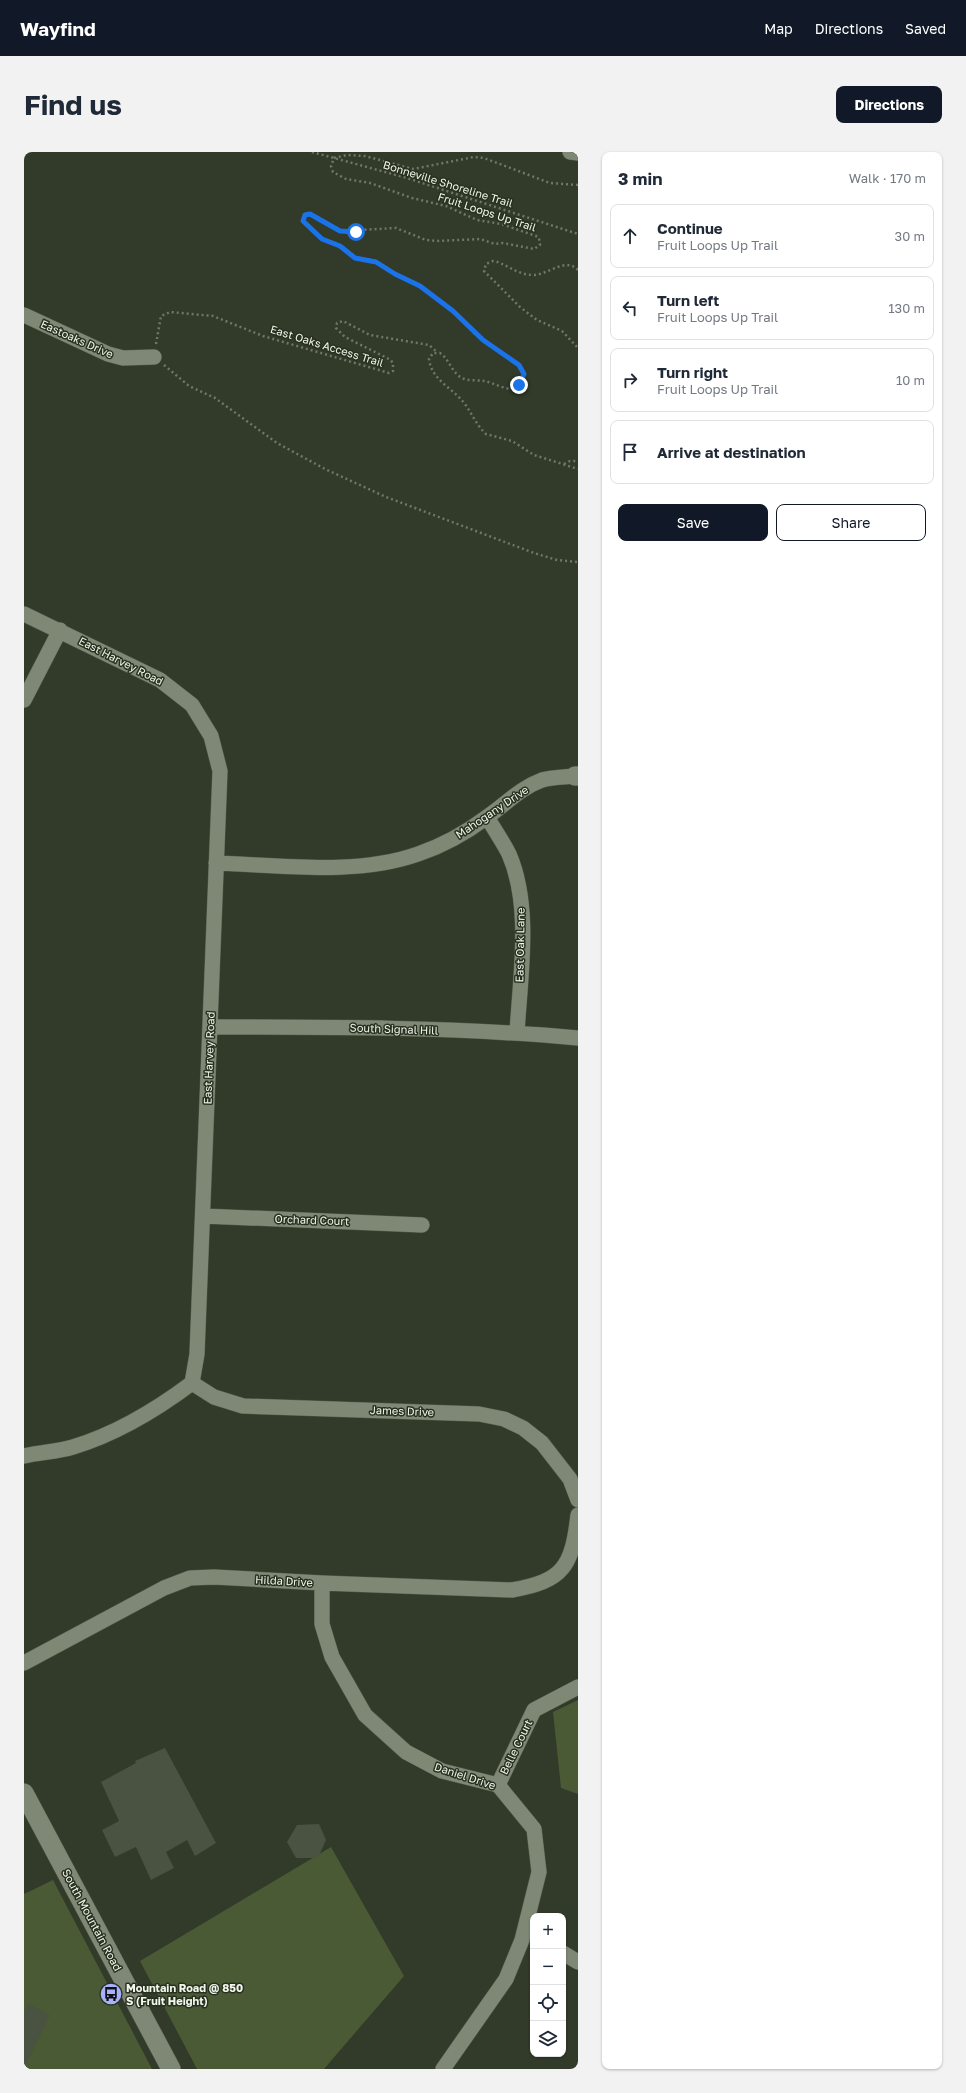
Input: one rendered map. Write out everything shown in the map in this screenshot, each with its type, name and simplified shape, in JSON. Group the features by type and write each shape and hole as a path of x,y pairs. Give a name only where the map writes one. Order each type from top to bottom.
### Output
{"street":[{"path":"570,152 578,153"},
{"name":"Eastoaks Drive","path":"24,315 108,354 123,358 154,357"},
{"name":"East Harvey Road","path":"24,614 60,630 160,680 192,705 211,736 220,771 197,1354 192,1383"},
{"path":"24,700 60,630"},
{"name":"Mahogany Drive","path":"216,863 342,867 380,863 418,854 447,841 487,817 519,791 543,780 576,776"},
{"name":"East Oak Lane","path":"487,817 509,855 519,889 523,920 517,1033"},
{"name":"South Signal Hill","path":"210,1027 364,1027 517,1033 578,1038"},
{"name":"Orchard Court","path":"202,1216 422,1225"},
{"path":"24,1456 72,1447 113,1431 162,1405 192,1383"},
{"name":"James Drive","path":"192,1383 214,1397 243,1406 479,1414 504,1419 523,1428 542,1443 570,1479 578,1500"},
{"name":"Hilda Drive","path":"24,1663 164,1588 190,1578 214,1577 322,1583 512,1590 538,1585 560,1572 574,1545 578,1515"},
{"name":"Daniel Drive","path":"322,1583 322,1624 332,1657 365,1715 406,1752 442,1771 498,1785 534,1829 539,1872 527,1942 506,1979 446,2068"},
{"name":"Belle Court","path":"498,1785 534,1710 578,1687"},
{"name":"South Mountain Road","path":"24,1793 171,2069"},
{"path":"566,1956 578,1962"}],"path":[{"name":"Bonneville Shoreline Trail","path":"312,152 407,178 578,234"},
{"path":"334,158 339,156 358,155 413,169 474,157 484,158 546,182 578,185"},
{"name":"Fruit Loops Up Trail","path":"334,158 330,166 332,170 337,175 346,179 370,184 412,198 446,206 477,220 500,224 539,238 540,245 534,249 503,243 495,244 480,239 439,241 418,238 396,228 340,231 310,214 305,215 303,221 322,239 340,246 355,258 376,262 395,274 420,286 446,305 476,334 519,365 524,374 522,380 514,388 508,389 484,381 465,379 452,370 444,355 437,352"},
{"path":"578,270 575,267 567,265 544,273 526,274 515,272 493,262 486,264 484,271 520,308 537,320 562,332 578,348"},
{"name":"East Oaks Access Trail","path":"154,357 161,316 170,312 213,316 263,336 389,373 393,371 394,367 390,360 345,337 336,328 337,323 343,321 370,334 429,345 437,352"},
{"path":"437,352 433,353 429,359 434,374 463,401 486,434 512,441 534,455 578,469"},
{"path":"154,357 189,386 215,398 277,443 325,469 386,497 534,553 557,560 578,562"},
{"path":"564,464 570,461 578,461"}],"green space":[{"path":"578,1700 578,1794 561,1788 553,1712"},
{"path":"331,1847 404,1976 324,2069 197,2069 140,1961"},
{"path":"53,1880 152,2069 24,2069 24,1894"}],"building":[{"path":"165,1748 216,1843 195,1856 187,1840 166,1852 174,1868 151,1880 136,1847 115,1857 102,1830 119,1821 101,1782 136,1763 135,1761"},
{"path":"319,1824 326,1840 318,1858 296,1858 287,1842 297,1825"},
{"path":"28,2004 50,2015 24,2068 24,2013"}],"place":[{"name":"Mountain Road @ 850 S (Fruit Height)","path":"111,1994"}],"route":[{"path":"356,232 340,231 310,214 303,217 305,224 322,239 340,246 355,258 370,260 383,265 395,274 420,286 446,305 476,334 519,365 524,374 519,385"}]}
